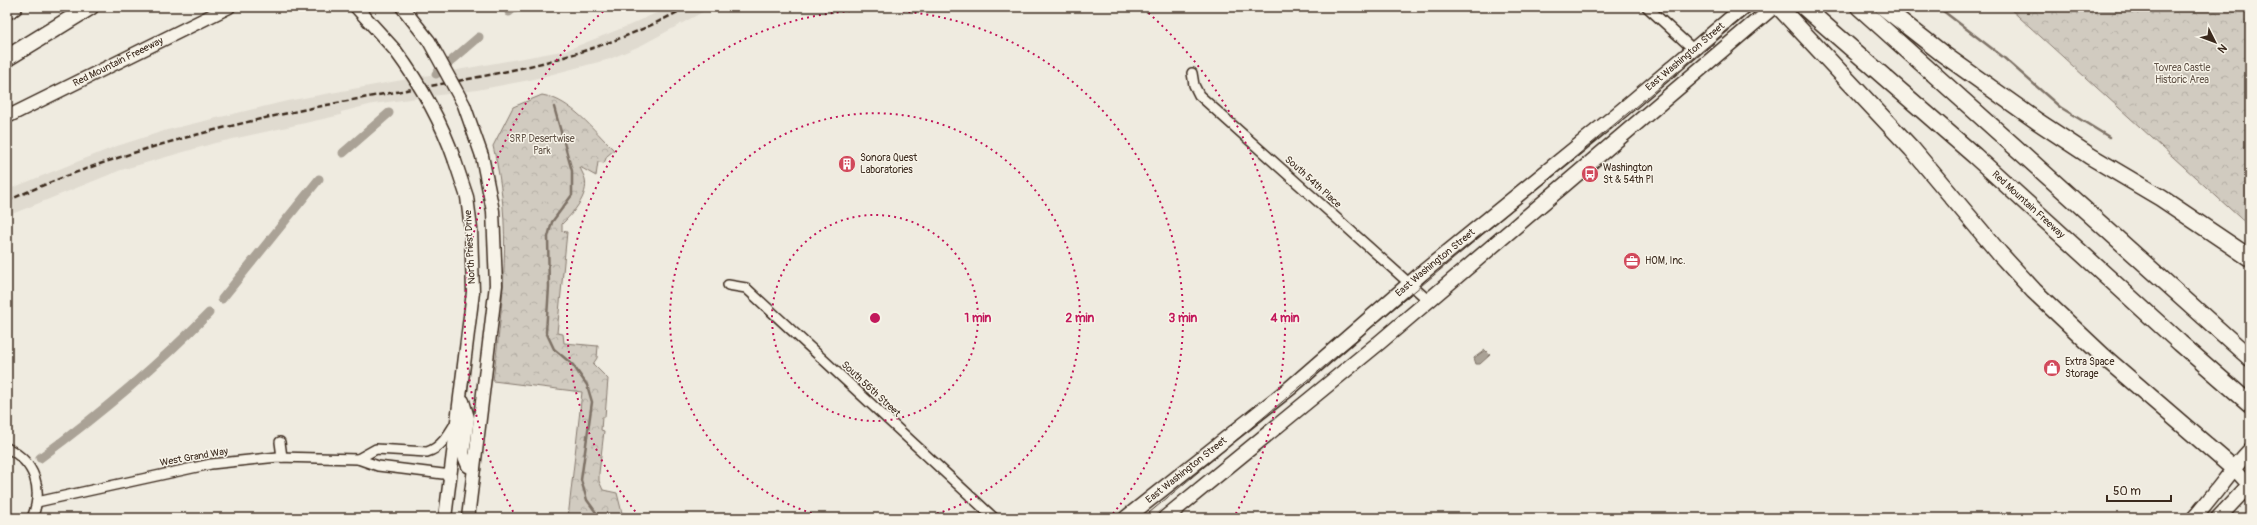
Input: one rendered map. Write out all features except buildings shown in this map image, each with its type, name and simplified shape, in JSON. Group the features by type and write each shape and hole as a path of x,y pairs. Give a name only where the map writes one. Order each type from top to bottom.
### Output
{"highway":[{"path":"7,11 14,7"},
{"path":"7,58 90,7"},
{"path":"1779,7 1912,149 2000,254 2034,292 2103,356 2233,468"},
{"name":"Red Mountain Freeway","path":"1804,7 1975,156 2180,343 2250,404"},
{"path":"1859,7 2250,358"},
{"path":"1883,7 1943,54 2037,121 2090,156 2161,198 2250,258"}],"main road":[{"name":"Red Mountain Freeeway","path":"7,117 229,7"},
{"name":"North Priest Drive","path":"356,7 395,50 428,98 442,124 456,161 467,197 473,261 473,292 462,396 445,518"},
{"path":"402,7 429,41 458,92 470,119 482,156 493,211 496,270 468,518"},
{"name":"East Washington Street","path":"1126,518 1290,388 1409,284 1694,50 1744,7"},
{"name":"East Washington Street","path":"1165,518 1429,301 1773,7"},
{"path":"462,396 468,418 463,454 468,466 474,469"},
{"path":"2194,518 2221,488 2233,468 2250,450"},
{"path":"2218,518 2250,485 2233,468"}],"street":[{"path":"1647,7 1694,50"},
{"name":"South 54th Place","path":"1192,73 1194,85 1199,95 1429,301"},
{"name":"South 56th Street","path":"728,285 746,288 994,518"},
{"path":"358,459 376,449 427,452 433,451 448,435 458,419"},
{"path":"280,442 282,457"},
{"path":"7,448 22,458 29,466 38,486 37,502 32,518"},
{"name":"West Grand Way","path":"37,502 50,501 211,464 282,457 358,459 378,466 451,475"}],"shaded area":[{"path":"669,7 712,7 642,45 610,59 530,80 477,90 373,104 341,112 341,115 215,143 121,170 7,216 7,190 114,147 167,130 287,101 567,50 630,25"},
{"path":"1485,350 1490,355 1480,364 1476,364 1474,358"}],"green space":[{"name":"Tovrea Castle Historic Area","path":"2008,7 2250,7 2250,227"},
{"name":"SRP Desertwise Park","path":"542,95 553,98 572,109 614,150 607,156 604,163 598,162 596,176 580,167 586,185 584,192 579,204 562,224 562,231 567,232 557,333 563,334 564,343 598,346 597,358 593,364 608,379 605,417 602,417 601,430 604,431 599,481 603,490 617,493 622,513 675,518 568,518 582,392 493,381 503,293 504,234 503,205 493,146 513,107"}],"waterway":[{"path":"509,12 515,7"},
{"path":"1938,7 2003,57 2060,107 2109,137"},
{"path":"436,74 479,37"},
{"path":"554,107 572,171 572,195 552,222 548,237 549,287 546,332 554,349 573,365 587,385 592,402 581,480 587,500 600,518"},
{"path":"343,153 389,113"},
{"path":"222,299 319,179"},
{"path":"40,458 128,389 209,313"}],"tram line":[{"path":"1143,518 1755,7"},
{"path":"1752,17 1763,7"}],"railway":[{"path":"7,201 98,164 192,136 336,103 463,80 539,64 614,41 687,7"}],"place":[{"name":"Sonora Quest Laboratories","path":"847,164"},
{"name":"Washington St & 54th Pl","path":"1590,174"},
{"name":"HOM, Inc.","path":"1632,261"},
{"name":"Extra Space Storage","path":"2052,368"}]}
